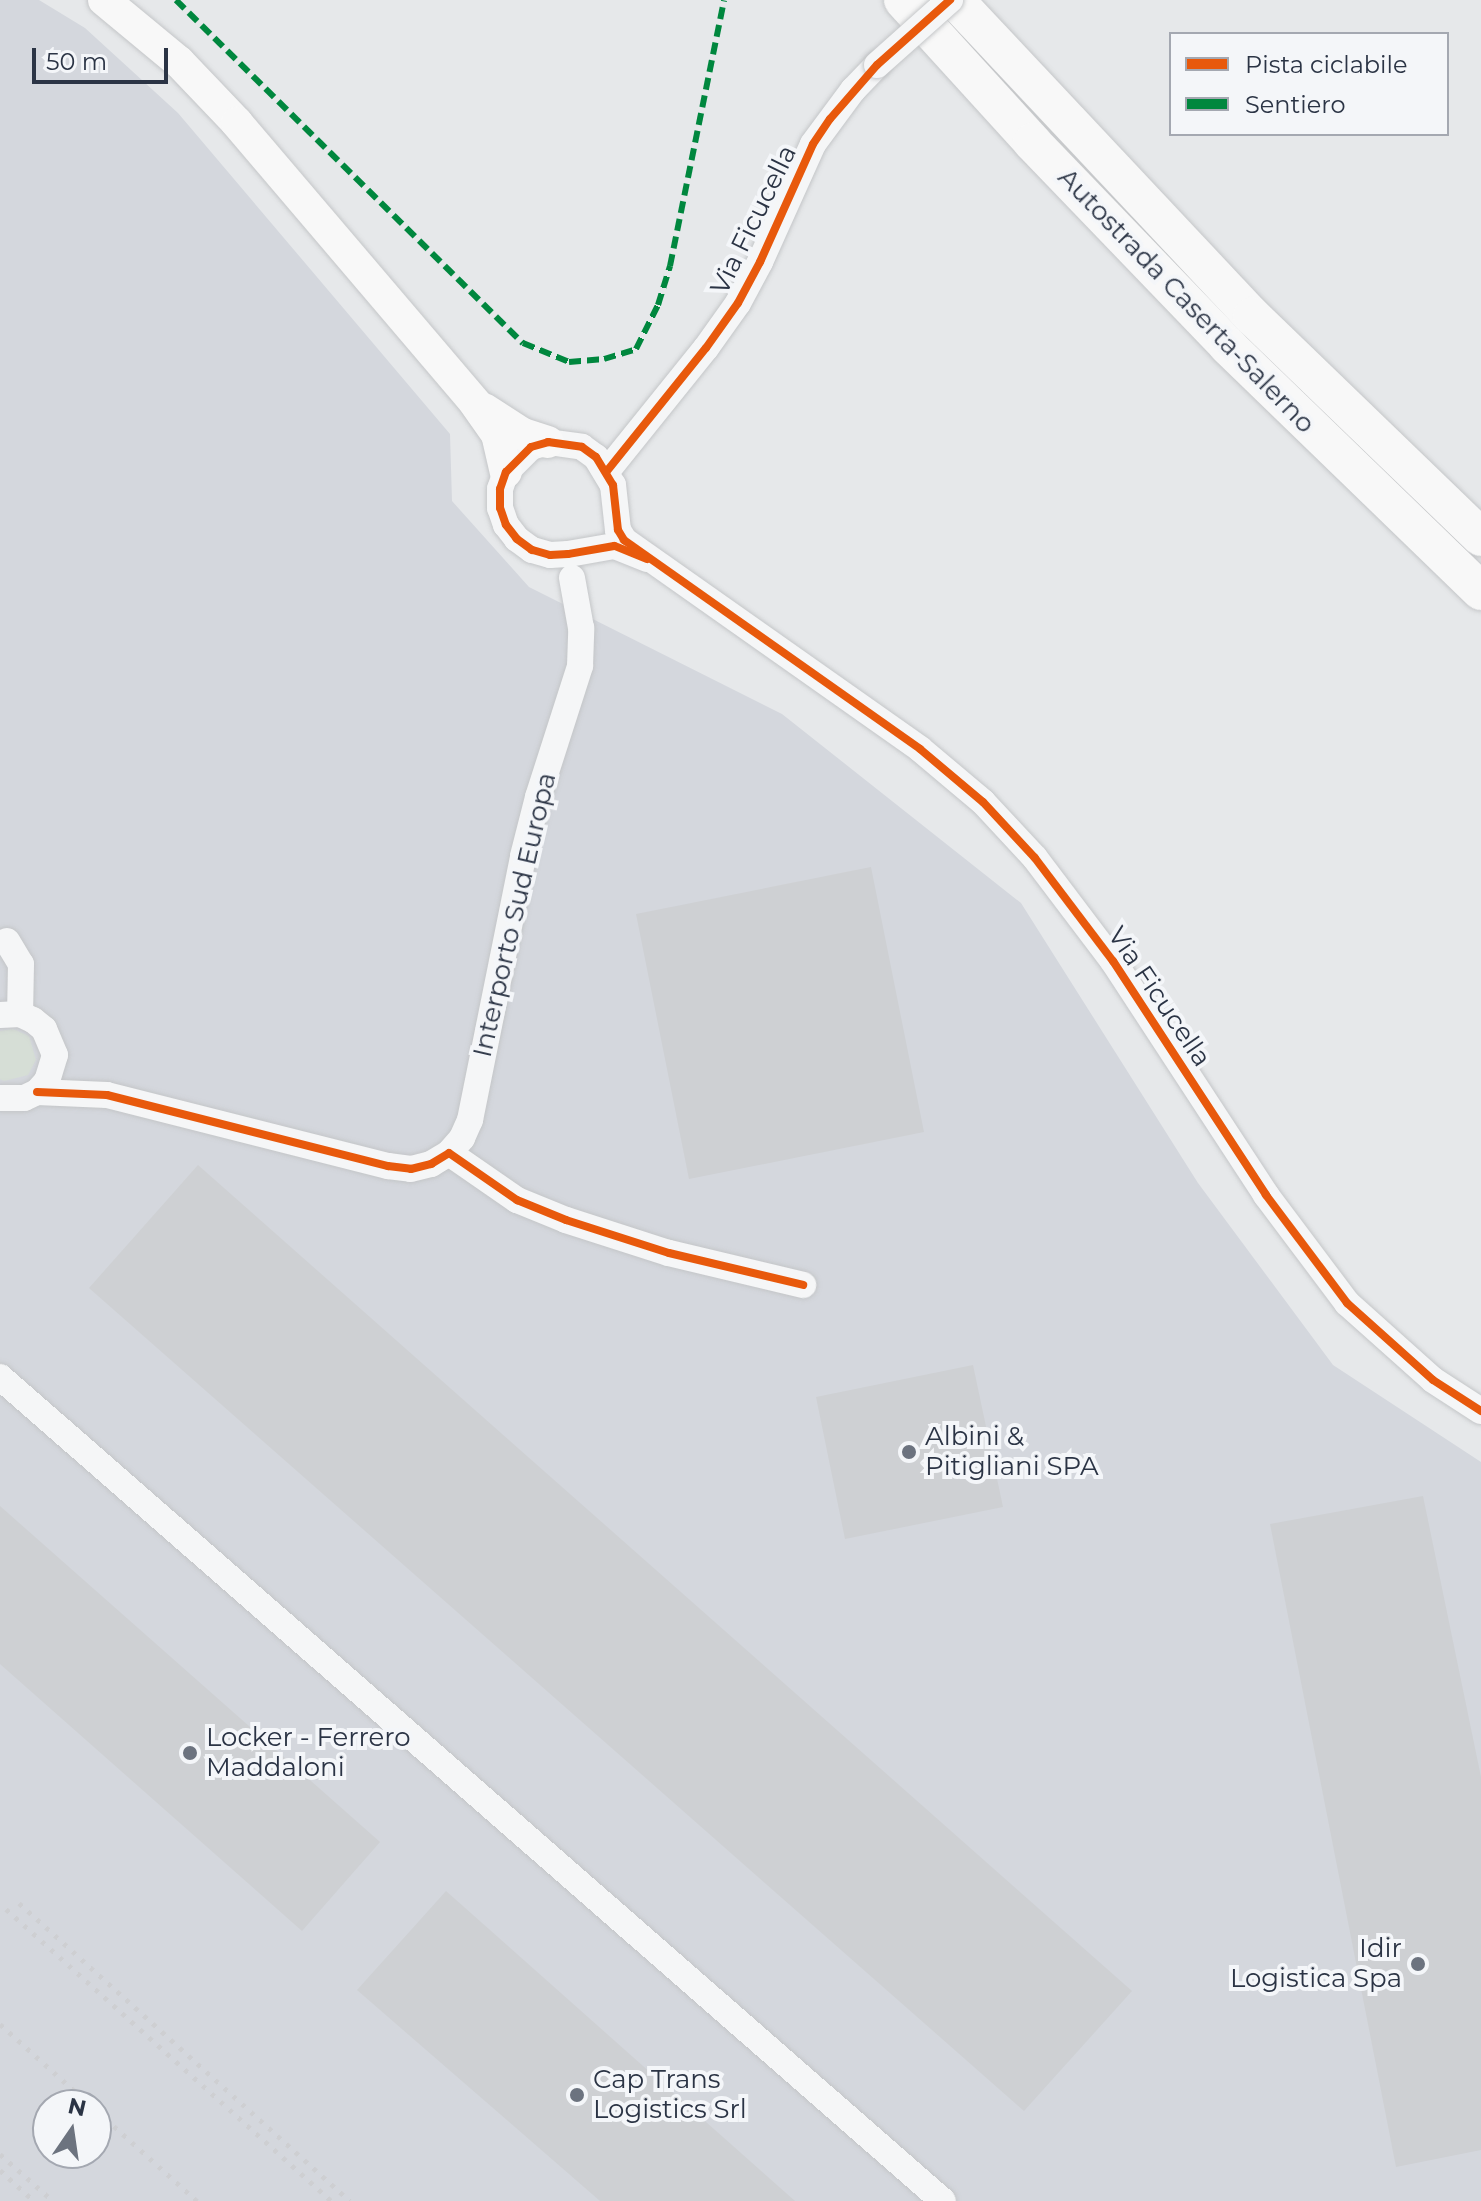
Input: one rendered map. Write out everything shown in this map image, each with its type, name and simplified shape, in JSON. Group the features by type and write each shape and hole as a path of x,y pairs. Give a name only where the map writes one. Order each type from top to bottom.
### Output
{"highway":[{"name":"Autostrada Caserta-Salerno","path":"903,0 1170,287 1349,467 1481,591"},
{"name":"Autostrada Caserta-Salerno","path":"952,0 1242,306 1481,537"}],"main road":[{"path":"104,0 179,62 237,123 475,403 497,434 506,472"},
{"path":"475,403 514,429 548,442"}],"street":[{"name":"Via Ficucella","path":"952,0 877,65 853,90 813,144 738,303 691,368 607,471 618,530 624,540 647,559 870,712 983,802 1035,858 1113,961 1266,1195 1328,1280 1384,1339 1433,1380 1481,1411"},
{"path":"506,472 531,447 548,442 582,447 596,457 607,471"},
{"name":"Via Ficucella","path":"506,472 500,489 500,508 506,525 517,539 532,550 550,555 614,546 647,559"},
{"path":"582,550 604,531 614,501"},
{"name":"Interporto Sud Europa","path":"449,1153 462,1138 470,1120 523,856 538,797 580,666 581,628 572,578"},
{"path":"7,941 21,964 10,1015 44,1029 55,1055 68,1071 107,1095"},
{"path":"37,1092 53,1069 55,1055"},
{"path":"3,1103 37,1092 107,1095 388,1166 411,1169 431,1164 449,1153 517,1200 566,1220 669,1253 803,1285"},
{"path":"0,1377 943,2201"}],"shaded area":[{"path":"0,0 39,0 85,28 178,113 450,434 452,501 529,587 782,714 1021,903 1198,1183 1333,1365 1481,1462 1481,2201 0,2201"},
{"path":"13,1029 29,1036 36,1060 28,1075 4,1081 0,1079 0,1031"}],"building":[{"path":"871,867 924,1132 689,1179 636,914"},
{"path":"198,1165 1132,1991 1024,2111 89,1288"},
{"name":"Albini & Pitigliani SPA","path":"973,1365 1003,1507 845,1539 816,1397"},
{"name":"Idir Logistica Spa","path":"1423,1496 1481,1777 1481,2150 1396,2167 1270,1524"},
{"name":"Locker - Ferrero Maddaloni","path":"0,1506 380,1842 302,1931 0,1664"},
{"name":"Cap Trans Logistics Srl","path":"446,1891 795,2201 600,2201 357,1990"}],"railway":[{"path":"19,1903 350,2201"},
{"path":"6,1909 332,2201"},
{"path":"0,2024 72,2089"},
{"path":"112,2124 197,2201"},
{"path":"0,2154 53,2201"},
{"path":"0,2170 34,2201"}],"marked path":[{"path":"176,0 523,343 569,362 604,359 636,349 658,305 670,266 724,0"}],"cycle path":[{"path":"607,471 706,348 738,303 760,262 813,144 830,119 877,65 950,0"},
{"path":"647,559 614,546 550,555 532,550 517,539 506,525 500,508 500,489 506,472 531,447 548,442 582,447 596,457 613,485 618,530 624,540 920,749 983,802 1035,858 1113,961 1266,1195 1347,1303 1433,1380 1481,1411"},
{"path":"37,1092 107,1095 388,1166 411,1169 431,1164 449,1153 517,1200 566,1220 669,1253 803,1285"}],"place":[{"name":"Albini & Pitigliani SPA","path":"909,1452"},
{"name":"Locker - Ferrero Maddaloni","path":"190,1753"},
{"name":"Idir Logistica Spa","path":"1418,1964"},
{"name":"Cap Trans Logistics Srl","path":"577,2095"}]}
